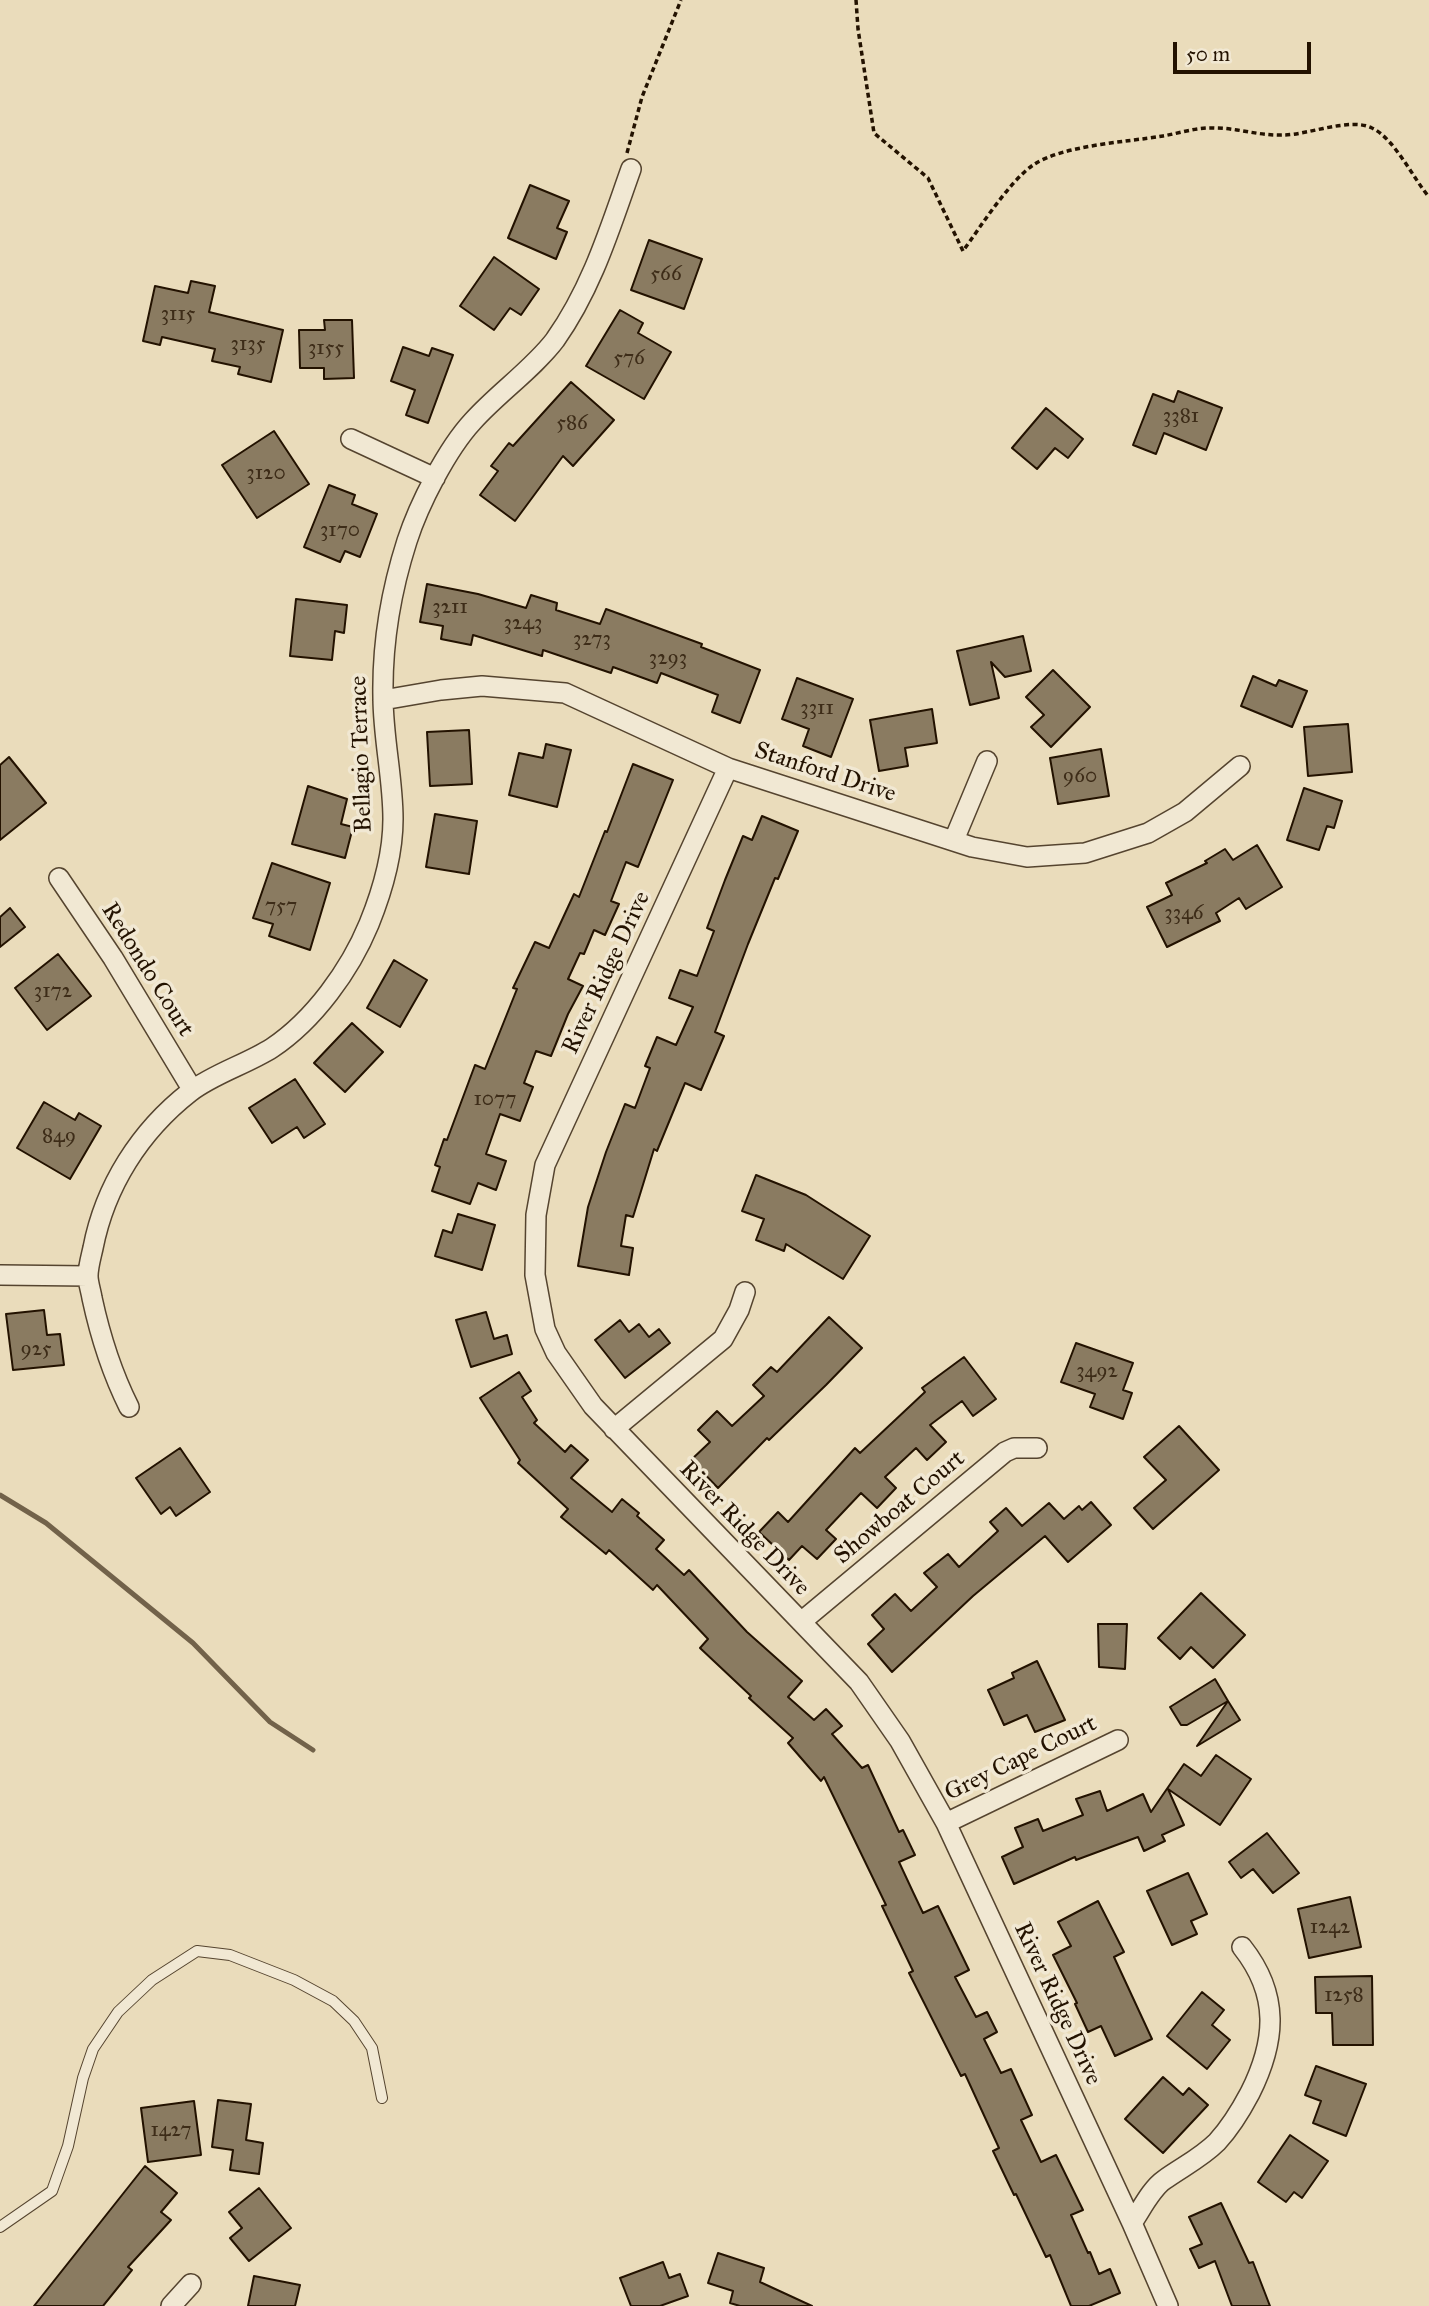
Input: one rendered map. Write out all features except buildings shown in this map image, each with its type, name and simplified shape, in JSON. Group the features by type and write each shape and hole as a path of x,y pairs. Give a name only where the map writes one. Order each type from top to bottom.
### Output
{"street":[{"name":"Bellagio Terrace","path":"129,1407 98,1324 88,1276 95,1237 109,1194 131,1153 164,1115 192,1089 274,1047 307,1018 341,977 368,927 385,879 393,821 383,700 383,648 392,597 408,539 435,478 470,424 551,345 567,322 594,272 631,169"},
{"path":"351,439 435,478"},
{"name":"Stanford Drive","path":"383,700 482,686 565,693 728,768 992,853 1027,857 1064,856 1104,849 1148,833 1185,812 1240,766"},
{"path":"954,840 987,761"},
{"name":"River Ridge Drive","path":"728,768 548,1158 540,1187 535,1225 539,1302 545,1329 556,1353 580,1390 614,1429 859,1682 900,1741 946,1823 1168,2306"},
{"name":"Redondo Court","path":"59,878 113,958 192,1089"},
{"path":"0,1275 88,1276"},
{"path":"614,1429 723,1339 745,1292"},
{"name":"Showboat Court","path":"801,1622 1005,1452 1014,1448 1037,1448"},
{"name":"Grey Cape Court","path":"946,1823 1118,1740"},
{"path":"1132,2223 1162,2181 1205,2154 1219,2140 1244,2105 1259,2074 1266,2054 1271,2018 1264,1983 1242,1947"},
{"path":"171,2306 191,2284"}],"lane":[{"path":"0,2228 52,2191 68,2146 83,2078 93,2049 118,2012 152,1980 197,1951 230,1955 294,1980 333,2001 354,2021 372,2048 382,2098"}],"path":[{"path":"631,169 627,153 642,97 681,0"},
{"path":"856,0 874,133 928,178 963,251 1004,195 1032,166 1047,158 1200,127 1230,128 1257,135 1278,136 1351,124 1370,127 1383,135 1429,197"}],"waterway":[{"path":"0,1495 46,1523 193,1643 270,1722 313,1750"}]}
